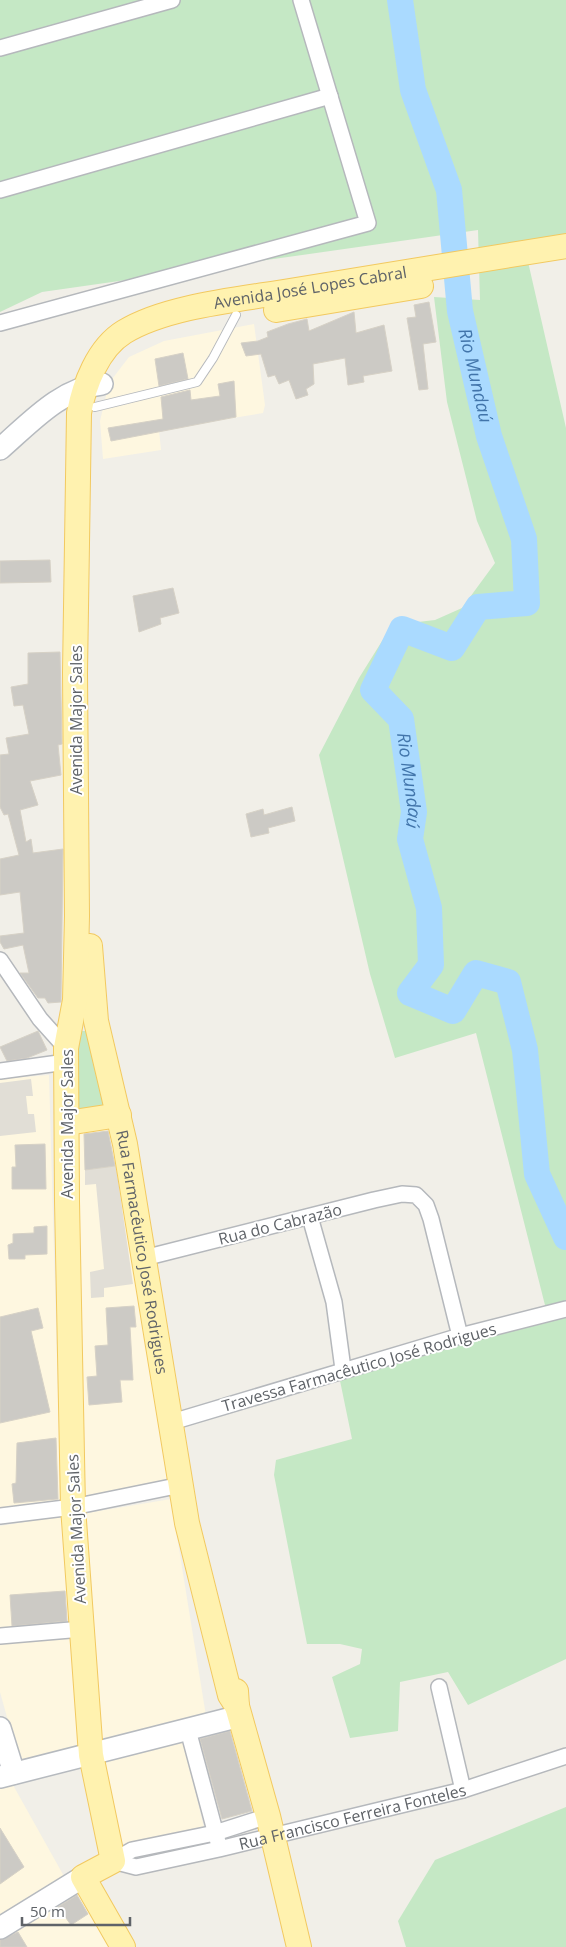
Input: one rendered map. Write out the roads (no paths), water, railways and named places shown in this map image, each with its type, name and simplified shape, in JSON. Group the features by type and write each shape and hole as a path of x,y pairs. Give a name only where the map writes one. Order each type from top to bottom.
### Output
{"main road":[{"name":"Avenida José Lopes Cabral","path":"475,269 566,246"},
{"name":"Avenida José Lopes Cabral","path":"94,392 114,361 124,350 136,342 235,308 347,300 430,276 475,269 566,262"},
{"path":"0,449 47,408 94,392"},
{"name":"Avenida Major Sales","path":"94,392 83,833 72,1021 66,1055 73,1507 91,1755 122,1855"},
{"name":"Avenida Major Sales","path":"83,833 96,1021"},
{"path":"72,1021 96,1021"},
{"name":"Rua Farmacêutico José Rodrigues","path":"96,1021 120,1115 183,1495 192,1505 236,1690 238,1711 270,1826 299,1947"},
{"path":"66,1123 120,1115"},
{"path":"0,1728 7,1775 188,1730 238,1711"},
{"path":"0,1928 122,1855"},
{"path":"83,1877 123,1947"}],"street":[{"path":"0,48 172,0"},
{"path":"0,323 368,223 302,0"},
{"path":"0,190 330,96"},
{"path":"0,960 66,1055 0,1071"},
{"name":"Rua do Cabrazão","path":"144,1258 374,1200 402,1194 416,1195 426,1205 431,1219 460,1336"},
{"path":"310,1217 334,1302 343,1369"},
{"name":"Travessa Farmacêutico José Rodrigues","path":"172,1422 343,1369 566,1309"},
{"path":"0,1516 183,1495"},
{"path":"0,1636 82,1629"},
{"path":"439,1687 463,1790"},
{"path":"188,1730 219,1849"},
{"name":"Rua Francisco Ferreira Fonteles","path":"122,1855 215,1833 270,1826 463,1790 566,1756"},
{"name":"Rua Francisco Ferreira Fonteles","path":"122,1855 136,1867 219,1849 270,1826"}],"lane":[{"path":"94,392 196,382 214,358 235,308"}],"waterway":[{"name":"Rio Mundaú","path":"400,0 413,90 449,190 460,311 489,436 524,539 527,603 478,607 452,648 402,629 373,690 401,719 414,812 410,839 429,908 431,965 410,993 453,1011 476,973 508,982 525,1050 537,1174 566,1237"}]}
